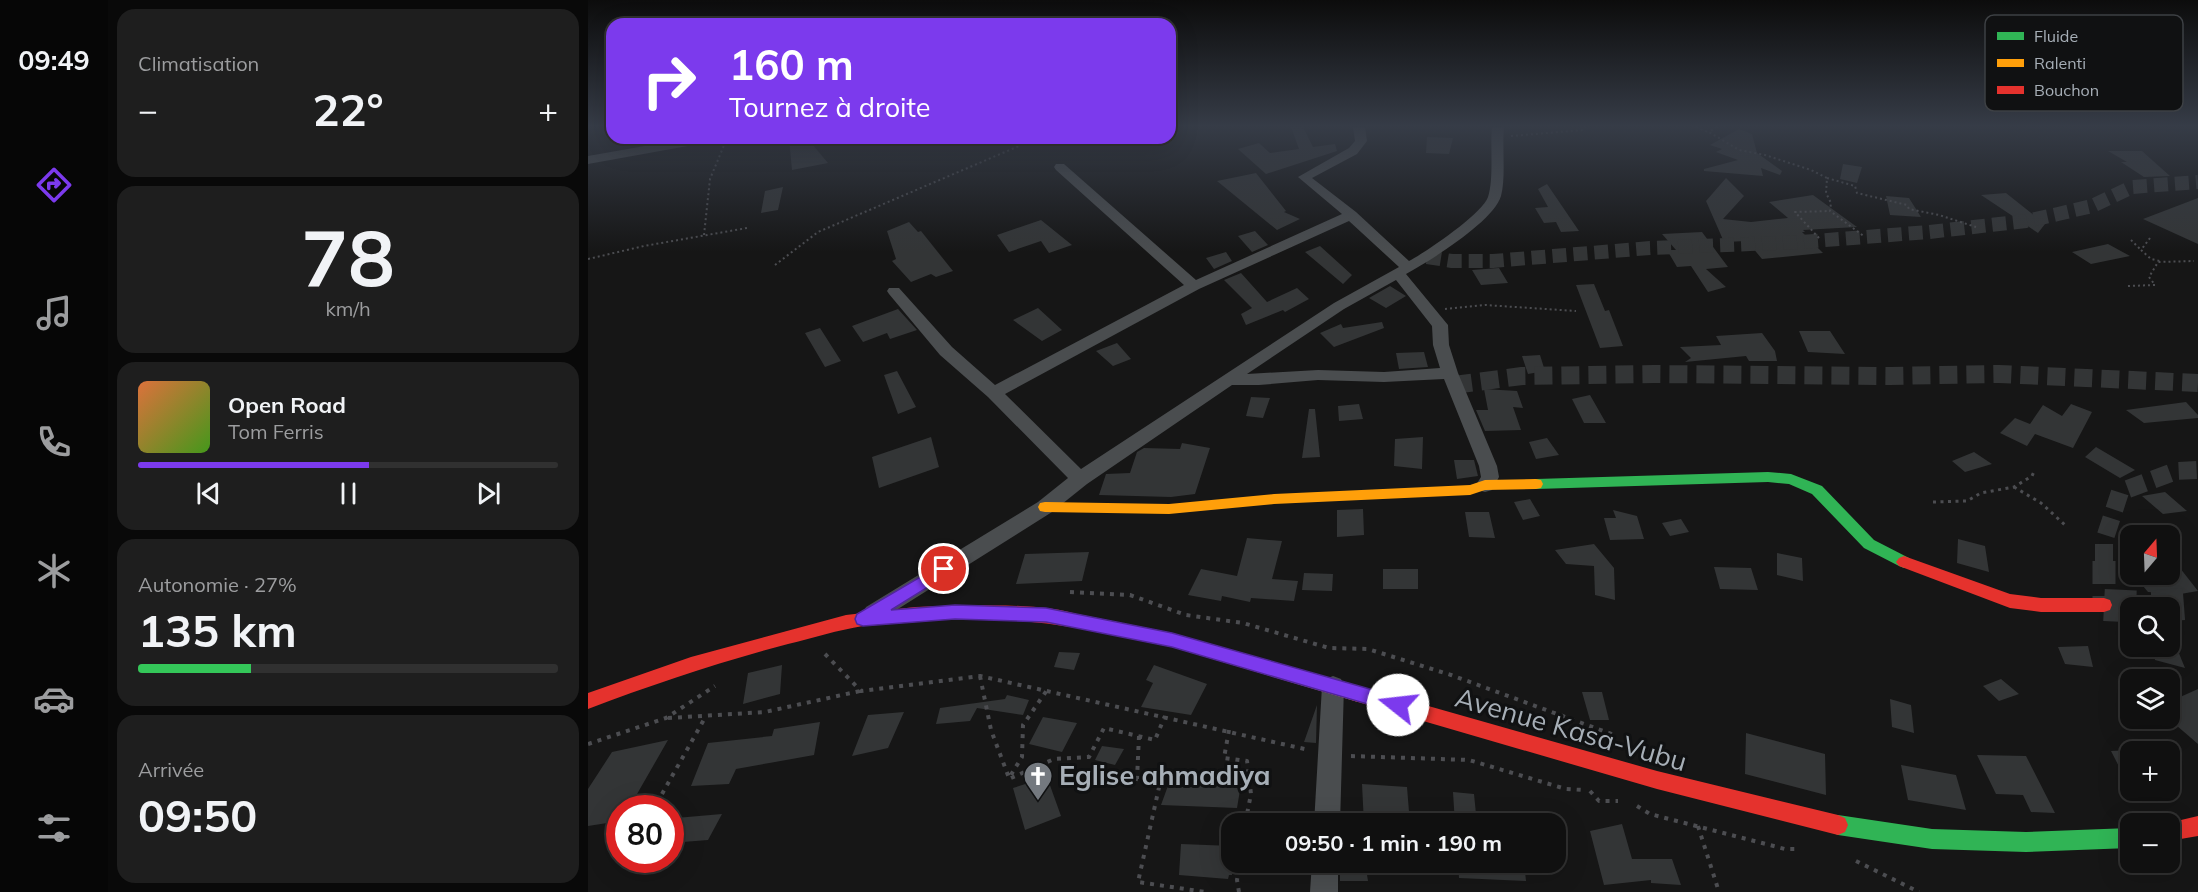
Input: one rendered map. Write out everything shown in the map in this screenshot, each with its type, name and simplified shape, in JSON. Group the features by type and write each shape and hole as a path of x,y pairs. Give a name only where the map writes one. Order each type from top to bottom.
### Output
{"main road":[{"path":"1045,507 1168,509 1274,499 1470,490 1485,485 1768,477 1791,479 1817,490 1869,544 1894,559 2010,601 2041,605 2104,605"},
{"name":"Avenue Kasa-Vubu","path":"588,702 623,687 754,646 863,619 955,612 1046,615 1172,640 1657,780 1821,823 1932,839 2026,842 2120,838"}],"street":[{"path":"1062,169 1194,286"},
{"path":"1320,169 1304,177 1351,215 1403,270 1417,299 1440,326 1441,345 1450,373 1488,466 1490,477 1485,485"},
{"path":"863,619 1045,507 1080,479 1339,306 1427,257 1489,207 1496,188 1497,169"},
{"path":"994,393 1194,286 1351,215"},
{"path":"894,291 946,351 994,393 1080,479"},
{"path":"1230,379 1259,380 1318,375 1384,377 1450,373"},
{"path":"1327,813 1333,686"},
{"path":"2184,828 2198,853"},
{"path":"1324,892 1325,873"}],"path":[{"path":"704,235 710,179 715,169"},
{"path":"775,266 818,232 966,169"},
{"path":"1807,169 1827,178 1855,186 1857,194 1892,200 1907,205 1909,209 1939,215 1976,227"},
{"path":"1827,178 1826,194 1831,203 1830,211"},
{"path":"1819,238 1795,212 1830,211 1865,237"},
{"path":"588,259 747,228"},
{"path":"2141,250 2150,238"},
{"path":"2131,240 2151,259 2194,261"},
{"path":"2128,286 2155,285 2150,277 2158,262 2164,261"},
{"path":"1428,310 1485,305 1576,311"},
{"path":"1933,502 1966,501 1981,492 2014,488 2032,476 2035,469"},
{"path":"2014,488 2041,503 2065,525"},
{"path":"1058,592 1130,595 1186,615 1243,623 1329,648 1368,649 1451,675 1624,739"},
{"path":"805,634 861,691"},
{"path":"981,676 991,730 1009,778"},
{"path":"666,718 765,712 861,691 981,676 1229,730 1330,755 1469,760 1566,789 1589,790 1599,801 1628,800"},
{"path":"588,744 666,718 721,682"},
{"path":"1009,778 1022,757 1023,725 1047,690"},
{"path":"662,795 706,716"},
{"path":"1009,778 1054,759 1089,757 1104,728 1155,740 1165,716"},
{"path":"1229,730 1224,758 1247,761 1251,794 1247,813"},
{"path":"1139,736 1137,779 1160,783 1138,882 1205,892"},
{"path":"1635,805 1650,814 1785,849 1804,849"},
{"path":"1698,826 1719,892"},
{"path":"1854,860 1919,892"},
{"path":"1238,873 1239,892"},
{"path":"1904,892 1907,886"}],"building":[{"path":"1260,169 1283,169 1266,174"},
{"path":"1704,169 1761,169 1763,176 1704,171"},
{"path":"1763,169 1779,169 1782,171 1780,175"},
{"path":"1842,169 1861,169 1857,183 1840,179"},
{"path":"2131,169 2162,169 2170,176 2144,177"},
{"path":"1256,173 1286,211 1284,212 1300,219 1277,230 1217,181"},
{"path":"1726,178 1744,196 1723,219 1751,222 1788,218 1769,202 1813,195 1857,227 1803,230 1805,232 1802,232 1823,253 1762,259 1747,241 1724,242 1706,201"},
{"path":"1547,184 1579,231 1561,232 1556,222 1544,223 1535,208 1548,207 1538,189"},
{"path":"783,187 778,210 761,213 765,191"},
{"path":"2006,193 2045,224 2038,233 1981,195"},
{"path":"1886,196 1909,198 1921,217 1890,215"},
{"path":"2198,198 2198,244 2143,219"},
{"path":"1041,220 1072,245 1049,253 1041,241 1009,252 997,235"},
{"path":"909,222 918,232 921,231 953,271 936,277 931,274 911,282 892,261 896,259 887,231"},
{"path":"1255,231 1268,245 1252,252 1238,236"},
{"path":"1702,232 1728,267 1706,269 1726,287 1708,292 1691,266 1677,267 1667,250 1676,250 1662,234"},
{"path":"2108,244 2130,256 2091,264 2072,252"},
{"path":"1320,246 1352,275 1343,284 1305,252"},
{"path":"1226,252 1232,261 1214,269 1206,258"},
{"path":"1499,268 1508,283 1481,285 1472,270"},
{"path":"1241,273 1267,302 1297,288 1309,299 1285,312 1283,310 1246,325 1241,314 1252,308 1224,280"},
{"path":"1594,284 1605,311 1609,310 1623,346 1600,348 1576,285"},
{"path":"1390,286 1406,296 1386,308 1369,298"},
{"path":"1038,308 1062,330 1042,341 1013,320"},
{"path":"898,309 917,330 890,339 887,333 863,342 852,326"},
{"path":"1382,322 1384,328 1334,347 1320,333 1341,324 1343,328"},
{"path":"820,328 841,361 825,367 805,333"},
{"path":"1799,331 1830,331 1845,354 1808,352"},
{"path":"1762,333 1775,351 1777,361 1749,361 1746,356 1685,362 1691,358 1680,347 1721,345 1716,336"},
{"path":"1117,343 1131,359 1113,366 1096,351"},
{"path":"1424,352 1428,367 1399,369 1396,353"},
{"path":"1540,355 1545,371 1528,374 1522,356"},
{"path":"897,371 916,407 898,414 884,375"},
{"path":"1484,389 1517,391 1523,408 1513,407 1521,430 1485,431 1476,410 1488,410"},
{"path":"1590,395 1606,423 1584,423 1572,399"},
{"path":"1251,397 1270,398 1263,418 1246,416"},
{"path":"2186,402 2198,418 2144,423 2126,410"},
{"path":"1359,404 1363,419 1339,421 1338,406"},
{"path":"2071,404 2092,412 2073,448 2035,434 2027,446 2000,433 2015,418 2030,424 2043,405 2062,416"},
{"path":"1309,409 1315,409 1320,457 1302,458"},
{"path":"931,437 939,467 879,488 872,457"},
{"path":"1423,437 1422,469 1394,466 1395,439"},
{"path":"1547,438 1559,455 1536,459 1529,442"},
{"path":"1182,443 1210,448 1195,494 1171,497 1099,495 1106,474 1130,473 1137,452 1144,448 1180,449"},
{"path":"2096,447 2135,470 2120,478 2085,457"},
{"path":"1974,452 1992,464 1965,472 1952,461"},
{"path":"1454,460 1474,460 1478,476 1457,479"},
{"path":"2165,492 2187,511 2163,514 2142,496"},
{"path":"1530,499 1540,516 1523,520 1514,502"},
{"path":"1363,509 1364,535 1337,537 1337,510"},
{"path":"1613,510 1637,516 1644,539 1610,540 1604,518 1616,518"},
{"path":"1465,512 1489,512 1495,538 1469,537"},
{"path":"1681,519 1689,532 1670,536 1662,523"},
{"path":"1247,538 1282,541 1272,579 1298,581 1294,601 1251,598 1250,602 1222,596 1221,601 1188,595 1201,569 1237,576"},
{"path":"1958,539 1985,546 1989,572 1957,563"},
{"path":"1594,544 1614,568 1615,600 1595,595 1594,566 1566,564 1555,550"},
{"path":"1089,552 1082,581 1016,584 1025,554"},
{"path":"1777,553 1802,558 1803,581 1777,575"},
{"path":"1714,567 1751,568 1758,590 1720,589"},
{"path":"2180,568 2198,591 2169,596 2169,593 2148,592 2142,585 2180,585"},
{"path":"1383,569 1418,569 1418,589 1383,589"},
{"path":"1304,573 1333,574 1332,591 1302,590"},
{"path":"2088,646 2093,667 2065,664 2058,647"},
{"path":"1059,652 1080,653 1074,670 1054,667"},
{"path":"2180,656 2185,668 2155,660 2155,657"},
{"path":"782,665 780,694 743,704 748,673"},
{"path":"1154,665 1207,684 1191,715 1141,707 1153,683 1146,680"},
{"path":"2001,679 2019,694 1999,701 1983,686"},
{"path":"2198,689 2198,744 2180,728 2180,697"},
{"path":"1582,692 1602,692 1609,720 1590,720"},
{"path":"1007,695 1029,700 1023,715 977,708 970,721 936,724 940,708 1005,699"},
{"path":"1890,699 1911,705 1914,733 1892,727"},
{"path":"1317,705 1316,743 1304,742"},
{"path":"904,712 888,748 852,756 868,715"},
{"path":"1043,717 1077,723 1062,752 1029,744"},
{"path":"820,722 814,755 736,769 729,784 691,786 708,743 772,736 774,729"},
{"path":"1746,733 1825,754 1826,795 1745,774"},
{"path":"668,740 636,795 606,795 606,823 588,826 588,789 612,752"},
{"path":"1102,746 1124,749 1115,765 1095,760"},
{"path":"2111,751 2120,751 2120,769"},
{"path":"1977,755 2026,756 2055,813 2031,812 2023,795 1996,794"},
{"path":"1901,765 1956,775 1966,810 1908,800"},
{"path":"1047,777 1061,816 1025,830 1013,788"},
{"path":"1169,783 1241,784 1237,808 1161,805"},
{"path":"1362,784 1407,787 1409,813 1363,813"},
{"path":"1453,792 1474,794 1476,813 1454,813"},
{"path":"722,814 708,840 684,842 684,817"},
{"path":"1622,824 1632,859 1672,859 1681,885 1651,883 1651,880 1604,885 1590,831"},
{"path":"1181,844 1221,846 1221,873 1232,873 1228,879 1179,875"},
{"path":"1340,873 1367,873 1368,881 1340,881"},
{"path":"1459,873 1525,873 1526,881 1459,878"}],"tunnel":[{"path":"1427,257 1452,261 1493,261 1650,248 1801,242 1929,232 2026,221 2058,214 2092,206 2132,187 2198,182"},
{"path":"1454,385 1522,376 1654,374 1890,376 1999,374 2198,383"},
{"path":"2104,605 2104,541 2120,492 2176,471 2198,470"},
{"path":"2104,605 2145,607 2198,603"}],"traffic: fast":[{"path":"1536,484 1768,477 1791,479 1817,490 1869,544 1904,562"},
{"path":"1838,825 1932,839 2026,842 2120,838"}],"traffic: slow":[{"path":"1045,507 1169,509 1274,499 1470,490 1485,485 1536,484"},
{"path":"1077,621 1172,640 1358,694"}],"traffic: jam":[{"path":"1904,562 2010,601 2041,605 2104,605"},
{"path":"588,701 691,665 855,620 915,613 998,612 1077,621"},
{"path":"1358,694 1657,780 1838,825"},
{"path":"2180,829 2198,826"}],"place":[{"name":"Eglise ahmadiya","path":"1038,802"}],"route":[{"path":"944,569 863,619 955,612 1046,615 1172,640 1398,705"}]}
